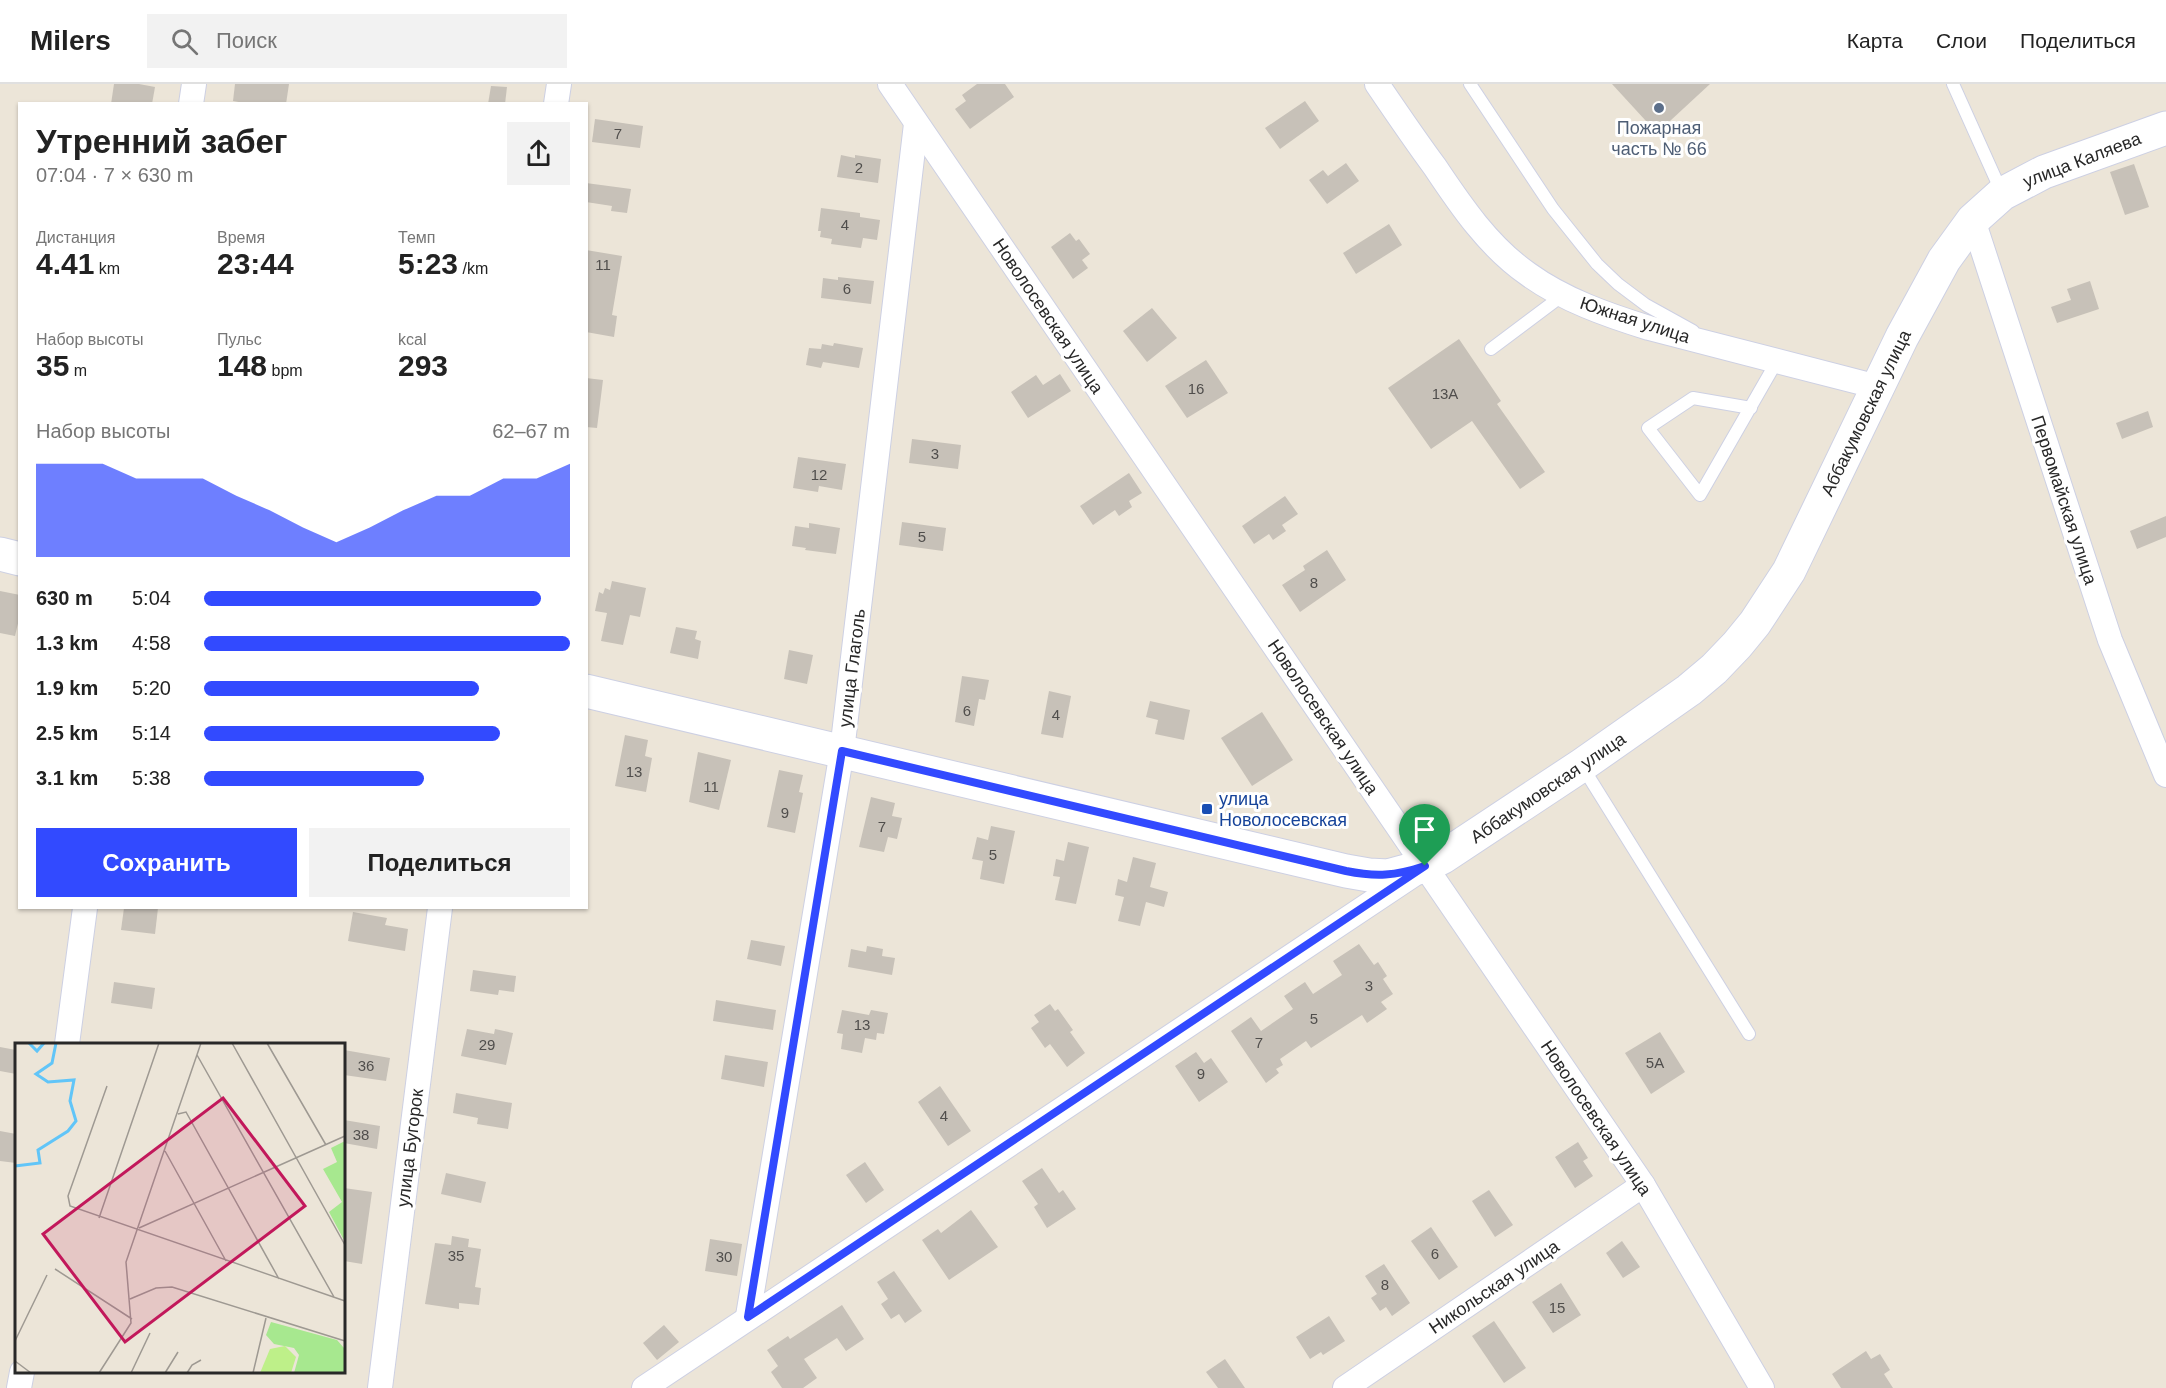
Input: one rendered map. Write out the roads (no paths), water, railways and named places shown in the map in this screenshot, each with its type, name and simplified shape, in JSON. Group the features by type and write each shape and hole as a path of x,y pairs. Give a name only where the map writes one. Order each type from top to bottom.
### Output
{"street":[{"path":"191,102 194,84"},
{"path":"556,102 559,84"},
{"name":"Новолосевская улица","path":"890,84 1643,1185 1762,1388"},
{"name":"Южная улица","path":"1377,84 1461,206 1486,236 1527,274 1563,295 1613,317 1878,387"},
{"name":"улица Глаголь","path":"748,1317 842,751 916,124"},
{"name":"улица Каляева","path":"1973,220 2002,194 2044,172 2166,128"},
{"name":"Аббакумовская улица","path":"644,1388 1425,866 1467,843 1689,690 1737,645 1755,623 1789,571 1925,292 1944,260 1973,220"},
{"name":"Первомайская улица","path":"1973,220 2110,640 2166,775"},
{"path":"0,554 18,558"},
{"path":"588,691 1346,871 1388,876 1425,866"},
{"path":"66,1043 85,909"},
{"name":"улица Бугорок","path":"380,1388 440,909"},
{"name":"Никольская улица","path":"1345,1388 1643,1185"},
{"path":"19,1388 22,1373"}],"lane":[{"path":"1470,84 1554,209 1597,264 1618,284 1646,305 1724,348"},
{"path":"1953,84 2002,194"},
{"path":"1491,349 1563,295"},
{"path":"1751,408 1693,398 1648,428 1700,495 1751,408 1777,361"},
{"path":"1582,765 1749,1034"}],"place":[{"name":"Пожарная часть № 66","path":"1659,108"},
{"name":"улица Новолосевская","path":"1207,809"}]}
